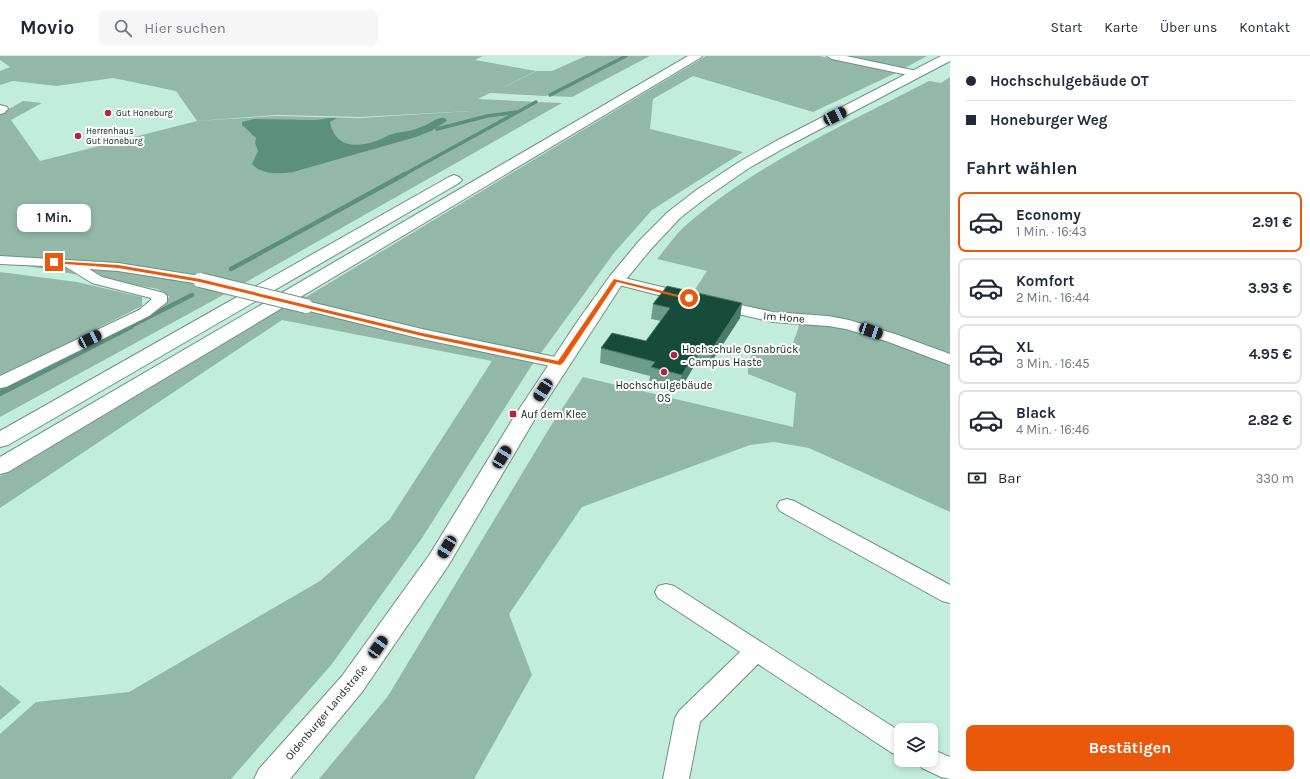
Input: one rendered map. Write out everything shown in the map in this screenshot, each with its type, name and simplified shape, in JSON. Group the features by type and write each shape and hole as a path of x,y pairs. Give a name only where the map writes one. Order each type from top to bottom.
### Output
{"main road":[{"path":"0,467 696,56"},
{"name":"Oldenburger Landstraße","path":"270,779 352,684 439,560 525,417 560,363 616,280 644,245 674,215 701,194 766,153 950,56"},
{"path":"572,114 584,106"},
{"path":"0,440 463,175"}],"street":[{"path":"832,56 917,74"},
{"path":"0,260 118,267 200,280 422,334 560,363"},
{"path":"0,383 144,313 158,302 159,296 97,280 69,263"},
{"name":"Im Hone","path":"616,280 748,312 828,321 849,325 892,338 950,360"},
{"path":"787,506 950,595"},
{"path":"666,592 894,740"},
{"path":"676,779 688,718 756,651"},
{"path":"938,764 950,770"}],"shaded area":[{"path":"0,56 483,56 475,60 536,71 498,90 537,71 552,71 586,56 650,56 572,97 548,96 594,73 546,96 490,93 478,99 539,102 518,114 540,102 562,103 225,294 0,417 0,383 144,313 170,297 158,289 0,261 0,114 23,101 42,103 11,120 40,161 197,121 176,91 113,78 57,86 13,81 0,85 0,71 10,67 0,60","holes":["471,111 360,118 275,116 197,121 276,115 361,117"]},
{"path":"706,56 819,56 898,72 813,112 693,76 653,99 650,129 743,152 652,210 614,253 530,368 422,538 332,664 231,779 0,779 0,734 36,702 129,692 320,581 390,519 492,361 282,320 0,508 0,476 298,295 306,297"},
{"path":"842,56 927,56 905,68"},
{"path":"950,77 950,512 809,448 774,442 750,445 582,507 509,614 532,675 474,779 319,779 388,696 550,427 583,377 793,427 796,393 748,374 748,360 756,350 791,349 799,326 795,313 754,309 692,294 707,271 657,259 684,227 712,204 771,165 833,130 929,81 941,83"},
{"path":"337,118 330,122 336,136 347,144 354,145 368,143 397,133 412,130 440,118 445,118 447,121 431,131 416,137 293,172 271,173 256,168 252,164 258,151 255,143 256,138 242,125 242,122 254,119 315,120"},
{"path":"0,272 77,282 142,297 142,306 0,377"},
{"path":"0,685 21,702 0,720"}],"building":[{"path":"667,286 742,303 712,349 699,346 682,375 651,367 655,362 601,348 612,333 646,341 670,308 653,304"}],"waterway":[{"path":"550,95 626,56"},
{"path":"518,112 536,102"},
{"path":"403,175 518,112"},
{"path":"437,129 487,116 518,112"},
{"path":"231,269 405,174"},
{"path":"129,327 192,295"},
{"path":"0,393 131,326"}],"place":[{"name":"Gut Honeburg","path":"108,113"},
{"name":"Herrenhaus Gut Honeburg","path":"78,136"},
{"name":"Hochschule Osnabrück - Campus Haste","path":"674,355"},
{"name":"Hochschulgebäude OS","path":"664,372"},
{"name":"Auf dem Klee","path":"513,414"}],"route":[{"path":"54,262 118,267 200,280 422,334 560,363 616,280 689,298"}]}
